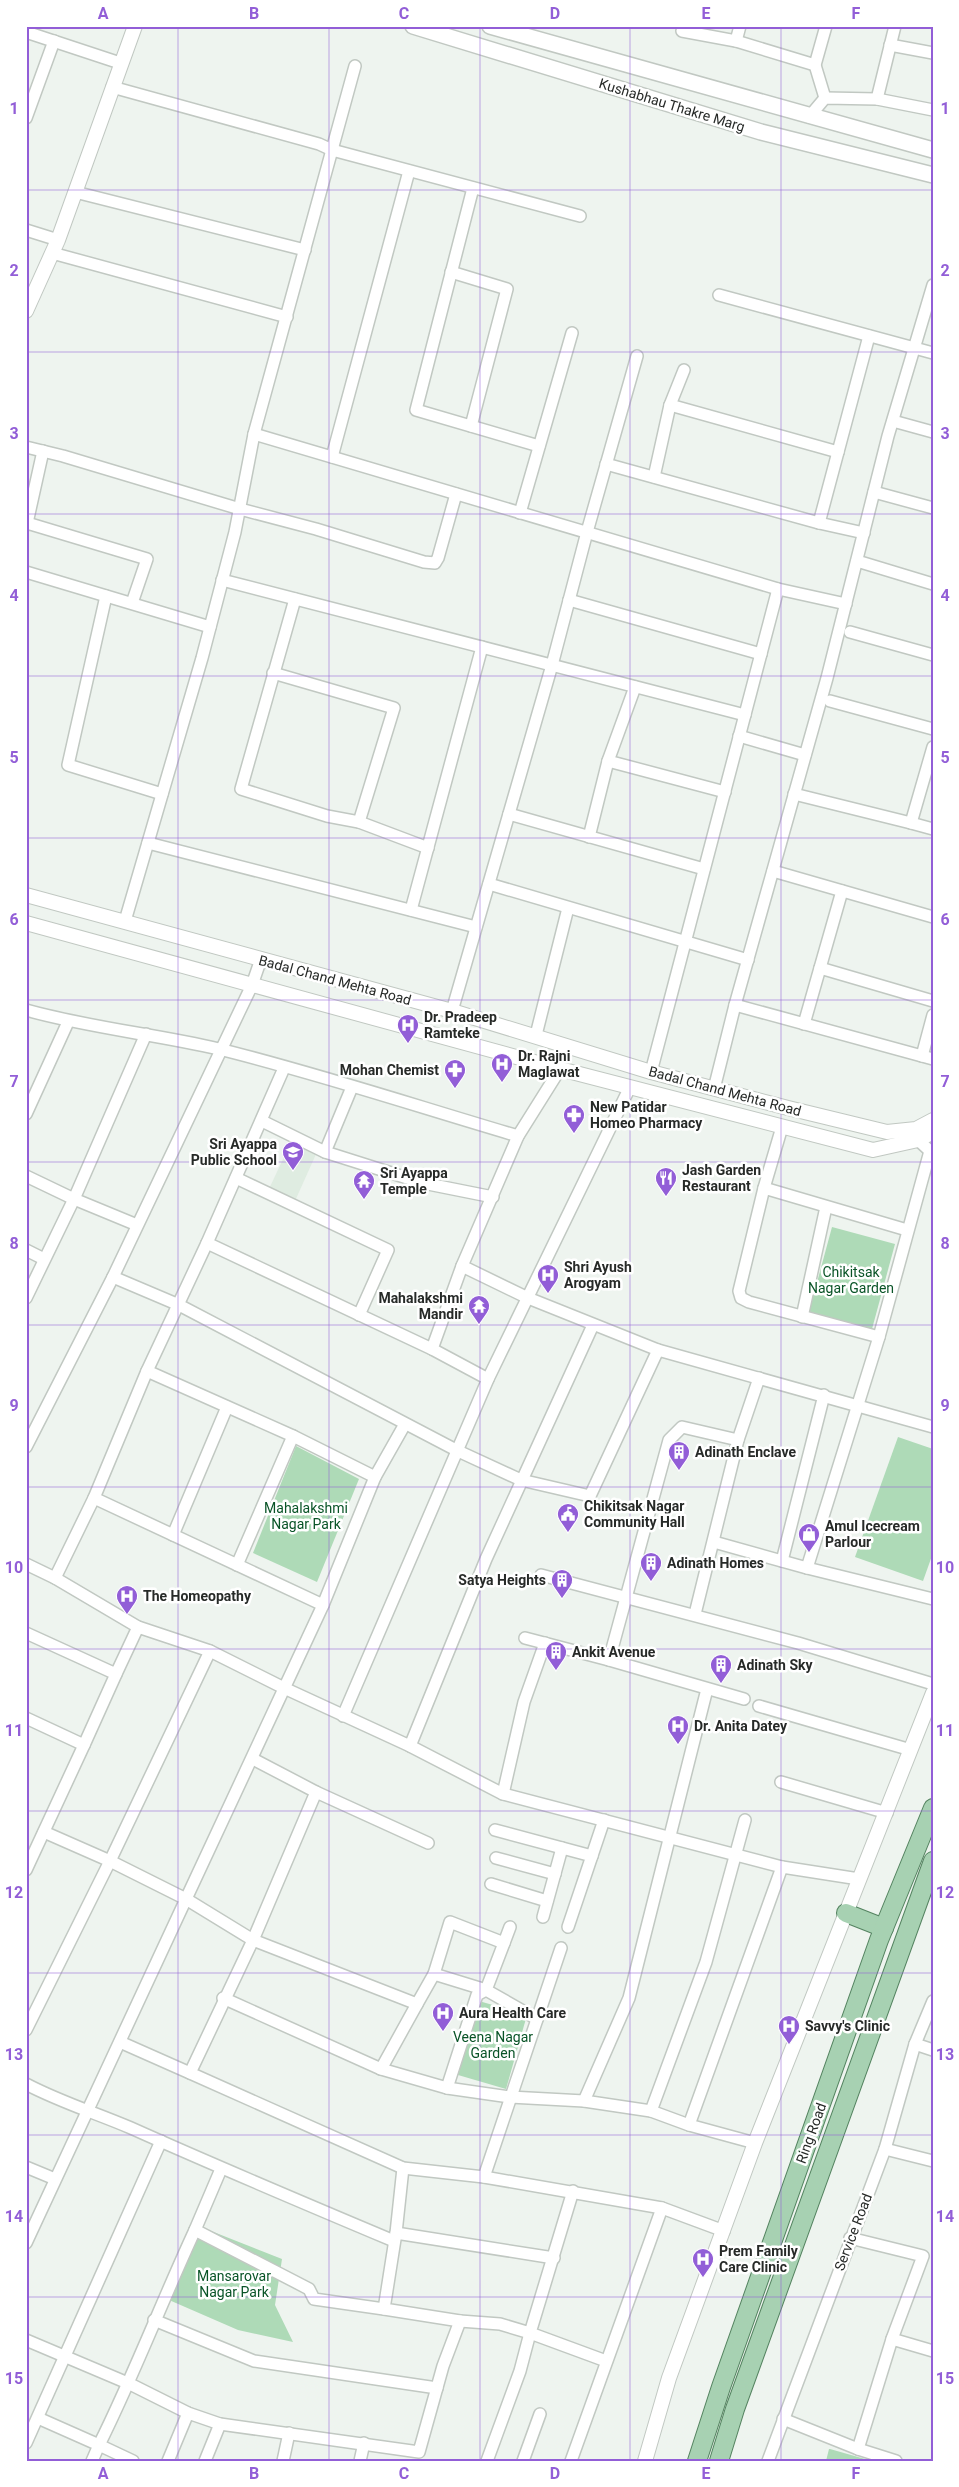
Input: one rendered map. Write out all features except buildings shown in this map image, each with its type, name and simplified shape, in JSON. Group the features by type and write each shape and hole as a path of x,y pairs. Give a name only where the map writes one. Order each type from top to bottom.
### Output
{"main road":[{"name":"Kushabhau Thakre Marg","path":"414,26 761,132 933,175"},
{"name":"Kushabhau Thakre Marg","path":"490,26 933,150"},
{"name":"Ring Road","path":"698,2461 724,2378 884,1928 933,1808"},
{"name":"Ring Road","path":"718,2461 735,2409 933,1861"},
{"path":"846,1913 884,1928"}],"street":[{"path":"28,303 58,240 120,63 135,26"},
{"path":"736,41 740,26"},
{"path":"825,98 815,66 826,26"},
{"path":"877,100 895,26"},
{"path":"682,31 736,41 815,66"},
{"path":"26,32 120,63"},
{"path":"26,118 28,105 54,41"},
{"path":"890,45 933,53"},
{"path":"125,921 210,627 240,509 254,434 355,66"},
{"path":"112,87 319,144 332,150 580,216"},
{"path":"810,117 825,98"},
{"path":"825,98 877,100 933,110"},
{"path":"332,457 409,171"},
{"path":"473,188 416,410 540,446"},
{"path":"75,192 305,250"},
{"path":"26,230 58,240"},
{"path":"52,253 287,317"},
{"path":"451,272 507,289 471,426"},
{"path":"714,1089 735,1005 846,604 893,421 933,285"},
{"path":"719,295 933,353"},
{"path":"520,513 572,333"},
{"path":"818,523 869,336"},
{"path":"452,1011 552,665 587,532 637,356"},
{"path":"654,477 670,405 684,370"},
{"path":"670,405 838,452"},
{"path":"893,421 933,432"},
{"path":"254,434 778,589 846,604"},
{"path":"26,447 316,529 424,562 435,563 456,494"},
{"path":"43,451 26,524 148,559 132,603"},
{"path":"606,464 818,523 864,533"},
{"path":"874,492 933,508"},
{"path":"857,561 933,584"},
{"path":"26,572 210,627"},
{"path":"222,580 745,715"},
{"path":"652,1072 778,589"},
{"path":"106,596 68,765 162,794"},
{"path":"295,599 241,789 328,816 359,822 428,848"},
{"path":"569,600 761,654"},
{"path":"850,632 933,655"},
{"path":"411,910 482,647"},
{"path":"274,673 394,708 359,822"},
{"path":"589,838 608,761 635,687"},
{"path":"830,701 933,729"},
{"path":"739,736 805,755"},
{"path":"911,823 933,747"},
{"path":"608,761 725,792"},
{"path":"794,794 933,829"},
{"path":"509,814 589,838 704,868"},
{"path":"148,843 476,927"},
{"path":"773,871 933,917"},
{"path":"489,884 748,960"},
{"path":"804,1024 842,891"},
{"name":"Badal Chand Mehta Road","path":"26,895 452,1011 652,1072 887,1132 916,1129 933,1120"},
{"path":"536,1036 568,908"},
{"path":"26,923 560,1069 873,1150 918,1140 933,1132"},
{"path":"26,1448 114,1277 220,1049 252,985 261,960"},
{"path":"820,968 933,1001"},
{"path":"735,1005 928,1057 933,1016"},
{"path":"26,1010 68,1022 146,1034 220,1049 518,1136"},
{"path":"26,1114 68,1022"},
{"path":"26,1298 74,1199 146,1034"},
{"path":"55,1578 94,1498 147,1371 179,1305 284,1068"},
{"path":"432,1349 462,1266 518,1136 560,1069"},
{"path":"325,1152 352,1087"},
{"path":"344,1716 488,1379 630,1087"},
{"path":"262,1121 325,1152 423,1183 493,1197"},
{"path":"782,1127 764,1188 739,1291 741,1298 802,1317 879,1337"},
{"path":"806,1568 856,1404 879,1337 930,1151 918,1140"},
{"path":"26,1176 74,1199 137,1225"},
{"path":"236,1178 388,1250 359,1316"},
{"path":"764,1188 907,1230"},
{"path":"802,1317 826,1207"},
{"path":"207,1243 432,1349 488,1379"},
{"path":"26,1250 44,1259"},
{"path":"462,1266 528,1298 658,1350 932,1426"},
{"path":"114,1277 179,1305 405,1424 521,1480 590,1496 658,1350"},
{"path":"735,1304 749,1302"},
{"path":"410,1746 486,1559 593,1325"},
{"path":"147,1371 293,1436 376,1477"},
{"path":"695,1614 738,1440 759,1378"},
{"path":"782,1560 824,1396"},
{"path":"173,1535 227,1407"},
{"path":"26,2243 253,1759 323,1605 376,1477 405,1424"},
{"path":"609,1660 624,1598 669,1440 682,1427 738,1440"},
{"path":"238,1565 293,1436"},
{"path":"94,1498 323,1605"},
{"path":"714,1542 806,1568 933,1599"},
{"path":"26,1564 55,1578 138,1627 210,1651 284,1688 410,1746 503,1794 782,1867 859,1879"},
{"path":"541,1575 624,1598 695,1614 933,1684"},
{"path":"26,1870 138,1627"},
{"path":"26,1633 116,1674"},
{"path":"525,1638 744,1699"},
{"path":"503,1794 524,1702 545,1643"},
{"path":"26,2030 110,1861 210,1651"},
{"path":"584,2101 629,1998 708,1689"},
{"path":"645,2461 669,2378 755,2143 933,1693"},
{"path":"759,1706 911,1750"},
{"path":"26,1718 84,1745"},
{"path":"253,1759 316,1792 428,1843"},
{"path":"781,1782 887,1813"},
{"path":"190,2073 223,1998 253,1940 316,1792"},
{"path":"568,1927 604,1820"},
{"path":"651,2111 706,1962 737,1855 745,1820"},
{"path":"495,1830 592,1856"},
{"path":"44,1832 110,1861 186,1899 253,1940 417,2004"},
{"path":"543,1917 562,1848"},
{"path":"496,1858 554,1874"},
{"path":"689,2125 776,1891 782,1867"},
{"path":"491,1884 547,1901"},
{"path":"382,2069 434,1974 450,1922 504,1943"},
{"path":"447,2088 477,1995 486,1990 510,1927"},
{"path":"484,2177 561,1948"},
{"path":"434,1974 486,1990 537,2019"},
{"path":"223,1998 382,2069 447,2088 510,2097 584,2101 651,2111 689,2125 755,2143"},
{"name":"Service Road","path":"768,2461 850,2238 885,2149 915,2044 933,2001"},
{"path":"120,2042 403,2168 484,2177 662,2208 724,2231"},
{"path":"915,2044 933,2050"},
{"path":"26,2084 52,2097 88,2110 222,2169 395,2237 554,2258"},
{"path":"26,2443 67,2356 161,2141"},
{"path":"885,2149 933,2161"},
{"path":"26,2167 56,2179"},
{"path":"384,2309 403,2168"},
{"path":"92,2461 130,2384 154,2320 222,2169"},
{"path":"487,2461 520,2371 573,2192"},
{"path":"571,2461 662,2208"},
{"path":"195,2230 309,2289 314,2299 460,2321 500,2324 606,2361"},
{"path":"850,2238 928,2257 892,2339 858,2449"},
{"path":"154,2320 254,2361 437,2388"},
{"path":"26,2340 130,2384 188,2413 220,2424 364,2443 418,2456 437,2388 460,2321"},
{"path":"892,2339 933,2351"},
{"path":"168,2461 188,2413"},
{"path":"523,2461 540,2414"},
{"path":"38,2418 133,2461"},
{"path":"783,2419 858,2449 896,2461"},
{"path":"205,2461 220,2424"},
{"path":"283,2461 288,2434"},
{"path":"360,2461 364,2443"}],"shaded area":[{"name":"Sri Ayappa Public School","path":"291,1142 317,1152 295,1201 268,1191"}],"green space":[{"name":"Chikitsak Nagar Garden","path":"832,1227 895,1244 872,1329 809,1312"},
{"path":"898,1437 933,1449 933,1553 923,1581 855,1557"},
{"name":"Mahalakshmi Nagar Park","path":"296,1446 359,1479 317,1582 253,1553"},
{"name":"Veena Nagar Garden","path":"479,2001 527,2015 506,2089 458,2075"},
{"name":"Mansarovar Nagar Park","path":"201,2227 282,2259 275,2305 293,2342 238,2330 169,2300"},
{"path":"830,2449 872,2461 826,2461"}],"place":[{"name":"Dr. Pradeep Ramteke","path":"408,1044"},
{"name":"Dr. Rajni Maglawat","path":"502,1083"},
{"name":"Mohan Chemist","path":"455,1089"},
{"name":"New Patidar Homeo Pharmacy","path":"574,1134"},
{"name":"Sri Ayappa Public School","path":"293,1171"},
{"name":"Jash Garden Restaurant","path":"666,1197"},
{"name":"Sri Ayappa Temple","path":"364,1200"},
{"name":"Shri Ayush Arogyam","path":"548,1294"},
{"name":"Mahalakshmi Mandir","path":"479,1325"},
{"name":"Adinath Enclave","path":"679,1471"},
{"name":"Chikitsak Nagar Community Hall","path":"568,1533"},
{"name":"Amul Icecream Parlour","path":"809,1553"},
{"name":"Adinath Homes","path":"651,1582"},
{"name":"Satya Heights","path":"562,1599"},
{"name":"The Homeopathy","path":"127,1615"},
{"name":"Ankit Avenue","path":"556,1671"},
{"name":"Adinath Sky","path":"721,1684"},
{"name":"Dr. Anita Datey","path":"678,1745"},
{"name":"Aura Health Care","path":"443,2032"},
{"name":"Savvy's Clinic","path":"789,2045"},
{"name":"Prem Family Care Clinic","path":"703,2278"}]}
